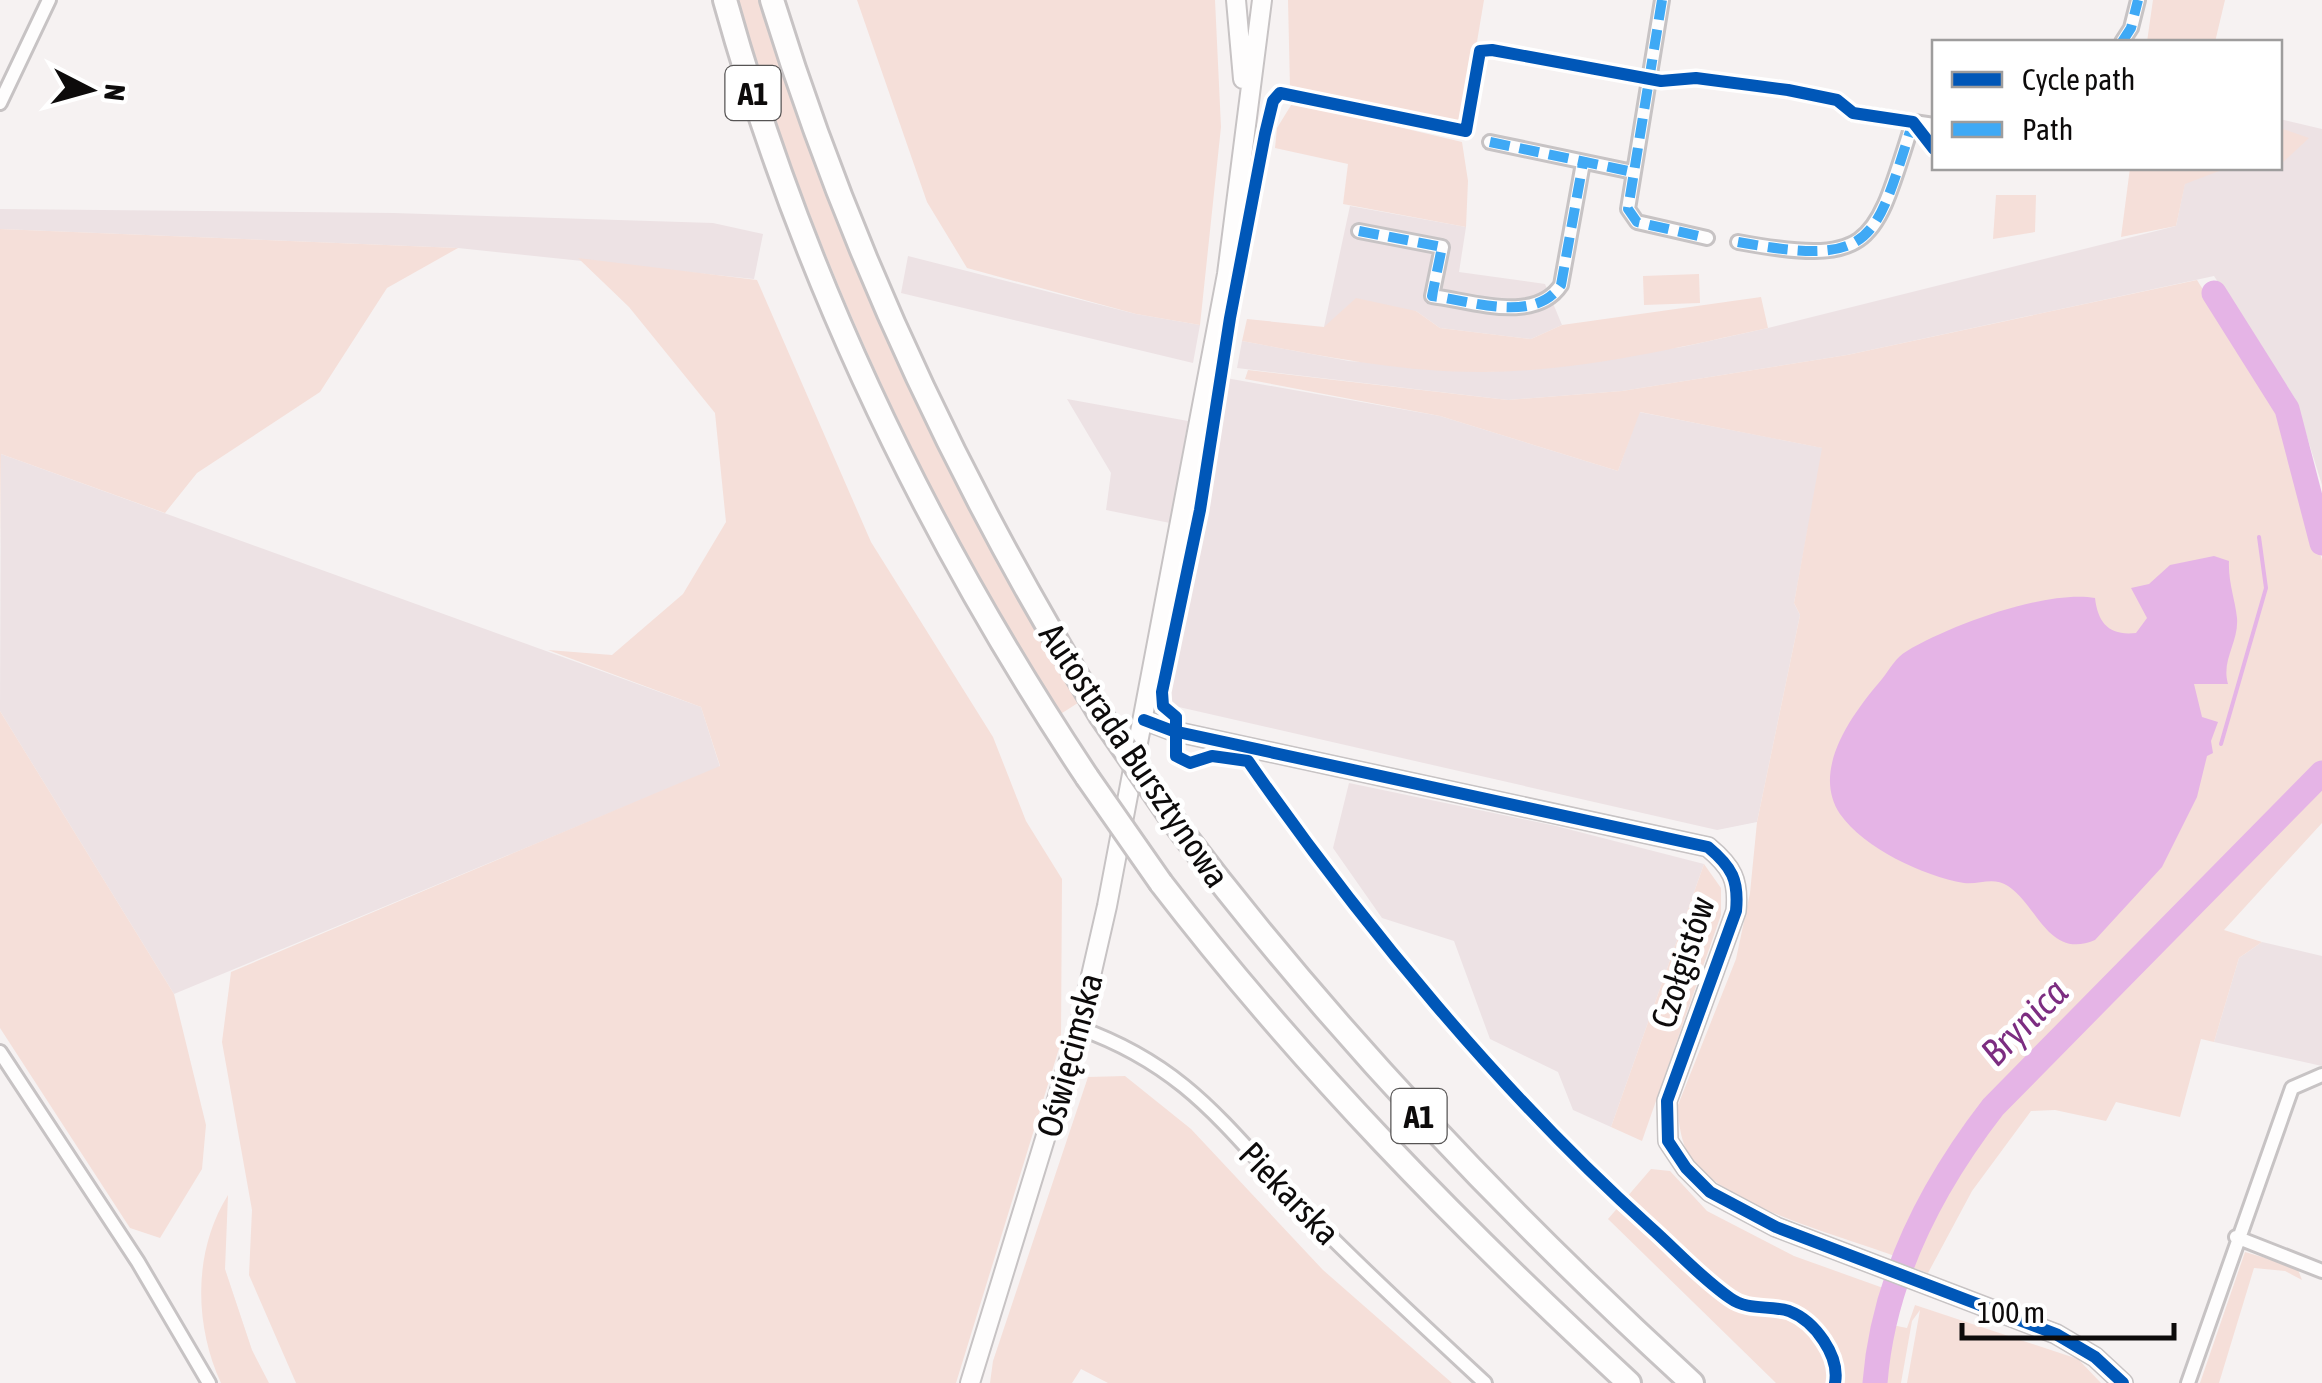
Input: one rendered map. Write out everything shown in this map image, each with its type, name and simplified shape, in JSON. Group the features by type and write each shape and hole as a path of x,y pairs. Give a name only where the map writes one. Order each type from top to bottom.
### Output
{"highway":[{"name":"Autostrada Bursztynowa","path":"725,0 785,186 833,308 886,425 970,588 1087,777 1161,883 1252,998 1352,1112 1492,1254 1628,1383"},
{"name":"Autostrada Bursztynowa","path":"772,0 827,164 882,307 975,500 1100,714 1175,823 1273,950 1378,1072 1526,1225 1692,1383"}],"street":[{"path":"0,103 49,0"},
{"path":"1236,0 1246,122"},
{"path":"1246,122 1262,0"},
{"path":"1662,0 1632,172 1631,218 1708,238"},
{"path":"2123,40 2133,2"},
{"path":"1853,114 1932,125"},
{"name":"Oświęcimska","path":"970,1383 1079,1028 1144,720 1227,274 1246,122"},
{"path":"1738,242 1802,254 1851,248 1870,234 1883,215 1913,122"},
{"path":"1490,142 1632,172"},
{"path":"1359,231 1442,247 1432,296 1532,308 1554,296 1560,285 1583,163"},
{"name":"Czołgistów","path":"1144,720 1172,730 1708,847 1733,870 1736,911 1667,1101 1668,1140 1686,1168 1710,1192 1776,1228 2056,1334 2095,1356 2123,1383"},
{"name":"Piekarska","path":"1079,1028 1126,1045 1175,1075 1328,1234 1485,1383"},
{"path":"0,1052 138,1262 209,1383"},
{"path":"2188,1383 2236,1237 2292,1088 2322,1074"},
{"path":"2236,1237 2322,1271"}],"shaded area":[{"path":"735,0 762,0 825,188 892,351 969,504 1081,701 1059,715 959,541 874,368 800,190"},
{"path":"857,0 1215,0 1221,127 1200,325 1136,314 967,268 927,202"},
{"path":"1288,0 1484,0 1463,125 1290,88"},
{"path":"2153,0 2225,0 2215,40 2147,40"},
{"path":"1293,102 1462,142 1468,181 1466,227 1343,204 1348,164 1275,148 1277,128"},
{"path":"2282,119 2322,129 2322,485 2295,398 2214,276 1847,355 1622,391 1508,400 1237,368 1242,341 1349,361 1488,372 1682,347 2176,226 2188,170 2282,170"},
{"path":"2282,129 2309,138 2282,163"},
{"path":"2130,170 2222,170 2185,184 2176,226 2121,237"},
{"path":"1996,195 2036,195 2035,232 1993,239"},
{"path":"1350,206 1466,227 1459,272 1545,284 1562,325 1531,339 1440,328 1416,311 1324,327"},
{"path":"0,209 394,213 713,223 763,234 754,279 458,248 0,229"},
{"path":"0,229 458,248 387,288 320,392 197,473 165,513 1,454 0,546"},
{"path":"908,256 1136,314 1200,325 1193,363 901,293"},
{"path":"578,258 757,280 871,542 993,737 1026,821 1062,879 1061,1042 956,1383 296,1383 249,1275 252,1210 222,1042 231,972 720,766 701,707 548,650 612,655 683,594 726,522 715,413 629,307"},
{"path":"1699,274 1700,303 1644,305 1643,276"},
{"path":"2197,280 2276,407 2322,560 2322,766 2089,996 1973,1120 1932,1182 1900,1258 1763,1209 1714,1181 1695,1164 1684,1144 1678,1105 1736,959 1750,893 1757,822 1800,615 1794,603 1822,448 1640,412 1618,471 1440,416 1245,379 1248,370 1508,400 1622,391 1847,355"},
{"path":"1761,297 1768,328 1557,368 1455,372 1394,367 1242,341 1247,319 1324,327 1356,298 1416,311 1440,328 1531,339 1562,325"},
{"path":"1226,378 1440,416 1618,471 1639,412 1823,448 1794,603 1800,615 1757,822 1717,830 1170,705 1164,693 1208,497"},
{"path":"1067,399 1188,421 1170,523 1106,510 1111,473"},
{"path":"1,454 701,707 720,767 174,994 0,711"},
{"path":"2214,556 2229,561 2237,618 2227,667 2228,684 2194,684 2202,717 2218,722 2211,741 2213,753 2207,756 2197,797 2162,867 2095,940 2079,944 2055,937 2018,895 2002,883 1964,883 1896,859 1864,838 1840,814 1832,797 1830,779 1839,742 1859,708 1903,654 1948,631 1999,612 2051,599 2095,598 2106,626 2136,633 2147,618 2131,588 2149,584 2170,565"},
{"path":"0,711 174,994 206,1125 202,1169 160,1238 130,1228 0,1028"},
{"path":"1349,783 1556,826 1704,864 1611,1127 1573,1110 1558,1072 1490,1039 1454,941 1382,918 1333,848"},
{"path":"2322,784 2322,823 2224,930 2262,942 2239,958 2214,1042 2201,1039 2180,1117 2116,1102 2106,1121 2055,1110 2031,1111 1972,1191 1928,1273 1911,1267 1962,1158 1997,1113"},
{"path":"1704,864 1721,888 1721,915 1642,1141 1611,1127"},
{"path":"2262,942 2322,956 2322,1066 2214,1042 2239,958"},
{"path":"1125,1076 1191,1129 1323,1270 1452,1383 1108,1383 1081,1369 1072,1383 990,1383 993,1361 1088,1077"},
{"path":"1651,1169 1670,1171 1707,1211 1794,1256 1886,1289 1873,1335 1867,1383 1776,1383 1608,1219"},
{"path":"228,1195 225,1269 252,1350 269,1383 221,1383 206,1337 203,1264 208,1240"},
{"path":"2245,1252 2297,1267 2302,1280 2285,1271 2254,1268 2219,1383 2200,1383"},
{"path":"1915,1305 2078,1359 2101,1383 1907,1383 1920,1310 1912,1321 1901,1383 1883,1383 1892,1325 1907,1328"}],"waterway":[{"path":"2214,293 2287,409 2322,543"},
{"path":"2221,744 2266,588 2259,537"},
{"name":"Brynica","path":"1875,1383 1888,1308 1900,1272 1931,1202 1970,1138 1993,1107 2322,773"}],"marked path":[{"path":"1662,0 1628,209 1637,222 1707,238"},
{"path":"2123,40 2131,28 2138,0"},
{"path":"1738,242 1818,251 1843,247 1862,237 1877,220 1888,196 1913,122"},
{"path":"1490,142 1633,172"},
{"path":"1359,231 1442,247 1432,296 1502,307 1536,304 1561,285 1583,163"}],"cycle path":[{"path":"1835,1383 1834,1362 1824,1341 1808,1323 1789,1311 1744,1305 1719,1290 1541,1121 1386,945 1248,761 1212,756 1190,763 1176,756 1176,717 1163,706 1162,692 1200,510 1230,318 1265,134 1273,101 1280,93 1466,131 1480,51 1492,50 1661,81 1696,78 1837,100 1853,113 1913,122 1932,146"},
{"path":"1144,720 1173,731 1708,847 1732,875 1736,911 1667,1101 1668,1141 1686,1168 1710,1192 1776,1227 2056,1334 2095,1357 2123,1383"}]}
